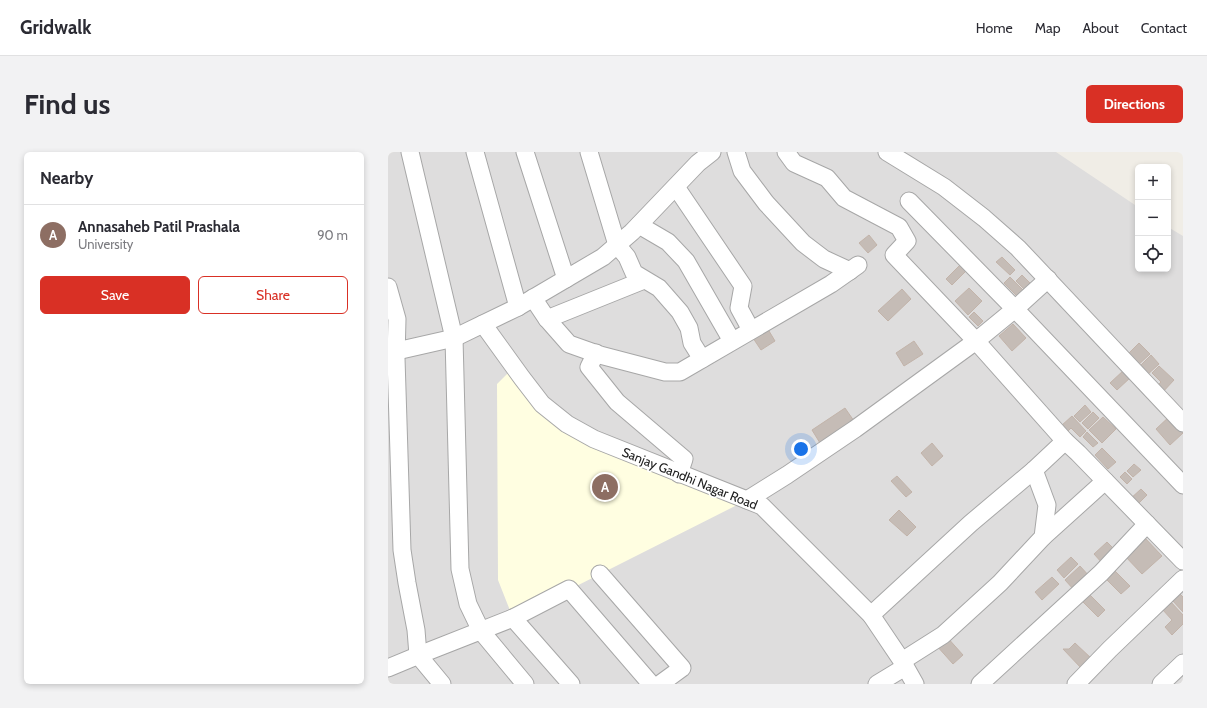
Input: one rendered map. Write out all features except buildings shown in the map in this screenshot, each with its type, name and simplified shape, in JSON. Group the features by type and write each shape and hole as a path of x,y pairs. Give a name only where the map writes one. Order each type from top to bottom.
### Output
{"street":[{"path":"410,152 454,338 460,569 468,604 481,631 525,684"},
{"path":"475,152 518,307"},
{"path":"526,152 566,279"},
{"path":"589,152 617,244 627,257 634,273 659,288 680,312 689,328 692,342 702,359"},
{"path":"392,352 454,338 518,307 603,257 639,225 698,163 712,152"},
{"path":"533,298 547,319 569,344 665,372 680,372 831,284 854,268 824,260 803,243 766,203 742,171 736,152"},
{"path":"786,152 794,163 827,178 844,198 899,227 907,241 894,255 976,341 1065,441 1183,560"},
{"path":"887,152 944,187 984,218 1018,248 1183,423"},
{"path":"676,187 743,286 739,308 751,330"},
{"path":"909,200 1183,485"},
{"path":"639,225 668,242 686,261 732,341"},
{"path":"747,500 787,475 854,429 976,341 1048,279"},
{"path":"547,319 644,280"},
{"path":"388,287 397,319 392,352 402,550 416,630 418,655 442,684"},
{"name":"Sanjay Gandhi Nagar Road","path":"483,324 542,404 567,424 594,439 762,506 871,615 915,684"},
{"path":"596,353 589,367 617,402 684,459 679,474"},
{"path":"871,615 971,523 1034,470 1065,441"},
{"path":"1034,470 1047,505 1043,537"},
{"path":"877,684 943,635 1000,583 1043,537 1106,481"},
{"path":"980,684 1101,573 1147,524"},
{"path":"600,574 682,668 660,684"},
{"path":"1076,684 1110,649 1183,580"},
{"path":"388,668 513,618 569,589 651,684"},
{"path":"513,618 571,684"},
{"path":"1161,684 1183,663"}],"shaded area":[{"path":"388,152 1056,152 1135,205 1135,272 1171,272 1171,229 1183,236 1183,684 388,684"},
{"path":"514,367 553,413 747,500 513,618 498,580 497,384"}],"place":[{"name":"Annasaheb Patil Prashala","path":"605,487"}]}
